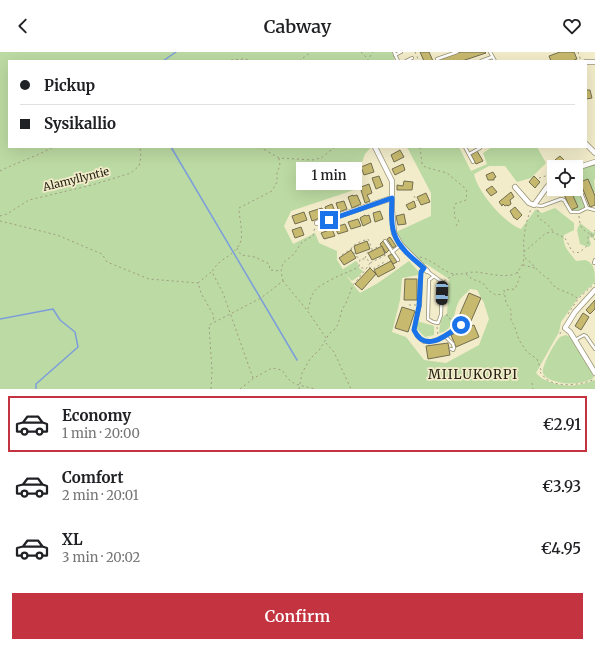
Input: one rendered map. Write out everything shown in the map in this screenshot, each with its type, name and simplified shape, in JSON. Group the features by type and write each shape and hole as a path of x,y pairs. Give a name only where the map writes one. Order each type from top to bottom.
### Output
{"street":[{"path":"587,145 595,153"},
{"path":"376,148 384,159 392,181 392,221 394,233 401,245 426,270"},
{"path":"583,166 595,162"},
{"path":"515,187 535,205 547,187"},
{"path":"317,223 392,198"},
{"path":"595,290 575,312 565,328 575,340 595,373"}],"lane":[{"path":"395,53 401,52"},
{"path":"438,60 457,52"},
{"path":"490,52 494,60"},
{"path":"484,60 492,57"},
{"path":"408,60 412,58"},
{"path":"466,148 473,162"},
{"path":"469,154 480,148"},
{"path":"583,196 588,208"},
{"path":"535,205 561,199 564,200 570,211 579,212 588,208 595,210"},
{"path":"385,241 398,260"},
{"path":"392,252 401,245"},
{"path":"434,276 429,280 428,319 438,323 441,315 442,282 434,276 426,270 421,272 419,306 414,330 418,337 421,340 428,342 438,340 460,326 466,320"},
{"path":"575,340 584,335 595,349"},
{"path":"445,336 453,344 454,348 453,350 451,349"}],"path":[{"path":"300,60 311,52"},
{"path":"361,52 368,60 373,52"},
{"path":"232,60 249,60"},
{"path":"0,171 51,148"},
{"name":"Alamyllyntie","path":"0,216 7,214 29,200 92,185 131,173 140,166 140,148"},
{"path":"262,148 279,158 312,160 321,158 333,148"},
{"path":"420,148 422,164 425,167 447,173 466,189 466,200 455,204 454,206 455,218 458,221 456,226"},
{"path":"0,221 57,235 102,254 107,262 149,279 198,282 212,272 214,265 231,254 237,248 242,238 239,208 272,191 277,182 277,172 280,166 279,158"},
{"path":"539,178 547,176"},
{"path":"414,196 417,201"},
{"path":"535,205 538,217 541,221 545,222 553,232 565,238 572,251 580,252 584,250 588,245 588,237 595,230"},
{"path":"416,256 428,260 451,273 456,274 475,272 509,275 517,272 525,258 523,246 525,227 535,205"},
{"path":"579,212 580,225 586,232 595,236"},
{"path":"317,223 313,236 302,242 294,254 283,263 281,271 283,281 307,310 326,338"},
{"path":"524,252 546,233 553,232"},
{"path":"591,234 595,240"},
{"path":"342,255 351,249 352,246 368,239 372,249"},
{"path":"365,259 367,253 379,246"},
{"path":"237,248 241,255 255,257 269,264 270,270 281,271"},
{"path":"351,249 360,259 367,259 370,263"},
{"path":"299,389 302,372 325,342 326,338 335,329 340,320 342,310 353,285 370,263 392,252"},
{"path":"525,258 537,268 542,276 549,279 551,284 564,293 574,295 578,299"},
{"path":"359,266 360,259"},
{"path":"369,266 373,269 386,261"},
{"path":"522,265 537,268"},
{"path":"359,266 366,269"},
{"path":"307,310 310,306 311,296 316,288 359,266"},
{"path":"212,272 231,313 253,378"},
{"path":"517,272 520,278 515,289 505,290 503,292 506,303 511,310 511,321 514,325 517,336 528,352 537,359 540,371 546,379 566,384 576,385 595,379"},
{"path":"442,282 456,274"},
{"path":"465,274 483,283 489,291 496,295 504,294"},
{"path":"211,389 212,370 209,325 260,298 283,281"},
{"path":"198,282 201,293 213,314 214,322"},
{"path":"409,305 419,306"},
{"path":"448,315 451,321 460,326"},
{"path":"437,330 438,338"},
{"path":"325,342 334,352 352,389"},
{"path":"240,389 253,378 272,368 282,370 292,382 315,389"},
{"path":"532,383 533,389"}],"green space":[{"path":"0,52 392,52 395,59 394,60 8,60 8,148 370,148 365,154 361,165 357,189 291,211 284,226 293,244 315,233 319,243 337,251 337,260 344,271 343,269 356,261 359,268 363,271 352,281 346,275 360,293 378,283 409,261 418,271 418,275 402,278 400,300 392,332 406,337 424,360 446,363 479,345 489,319 484,303 477,290 470,289 459,301 451,325 444,332 439,333 442,319 447,314 448,299 445,299 445,290 448,290 449,279 426,264 420,263 402,244 396,232 431,216 431,193 408,148 460,148 471,171 487,164 483,153 490,148 538,148 546,163 531,178 517,182 505,166 489,166 474,174 476,181 492,206 514,226 521,229 536,209 542,213 555,208 574,223 574,230 564,235 565,246 576,261 585,260 593,266 595,282 578,298 561,322 559,332 536,373 549,382 560,385 584,384 595,380 595,389 0,389"},
{"path":"595,164 595,192 593,192 588,179 583,181 583,168"},
{"path":"573,196 580,196 585,207 579,210 571,210 578,207"},
{"path":"580,223 593,233 595,231 595,235 593,235 595,239 589,237 591,244 588,247 580,244 577,230"},
{"path":"417,321 434,326 434,335 425,337 416,328"},
{"path":"566,335 572,338 594,377 592,379 581,383 564,383 548,379 543,373 546,360 555,344 560,337"}],"building":[{"path":"420,52 429,52 433,60 424,60"},
{"path":"460,52 486,53 465,60 439,59"},
{"path":"560,52 574,52 577,59 551,60 549,56"},
{"path":"587,90 590,90 592,98 587,99"},
{"path":"400,150 404,157 394,162 391,155"},
{"path":"477,151 483,161 476,164 471,155"},
{"path":"560,156 564,160 555,160"},
{"path":"371,163 374,172 364,175 361,167"},
{"path":"403,164 405,170 395,175 392,169"},
{"path":"493,172 496,177 494,180 488,180 486,175"},
{"path":"379,176 383,186 376,189 372,178"},
{"path":"534,176 540,182 535,188 529,182"},
{"path":"588,179 595,196 595,205 590,207 583,190 583,181"},
{"path":"404,181 413,182 412,190 397,190 397,185 403,186"},
{"path":"369,184 372,193 367,195 370,201 365,203 361,187"},
{"path":"492,186 497,192 491,196 486,190"},
{"path":"511,192 514,197 510,200 511,204 505,206 503,204 502,206 499,202"},
{"path":"426,193 430,202 421,205 417,197"},
{"path":"357,195 361,204 352,208 348,197"},
{"path":"565,196 573,196 578,207 571,210"},
{"path":"344,201 347,209 339,212 336,203"},
{"path":"414,201 416,207 409,210 406,205"},
{"path":"332,204 336,214 328,216 325,207"},
{"path":"515,207 522,215 517,220 510,211"},
{"path":"322,208 324,213 319,215 320,218 312,221 309,212"},
{"path":"380,211 383,219 375,222 373,213"},
{"path":"304,212 307,220 295,224 292,216"},
{"path":"404,214 406,224 398,225 396,216"},
{"path":"365,215 369,215 371,222 363,226 360,218"},
{"path":"358,219 361,226 351,229 348,222"},
{"path":"345,224 348,231 338,234 335,227"},
{"path":"301,227 304,235 295,238 292,230"},
{"path":"332,229 335,236 324,239 321,233"},
{"path":"390,237 396,246 393,248 387,239"},
{"path":"367,241 370,249 356,254 354,246"},
{"path":"383,241 389,250 386,253 380,244"},
{"path":"382,246 385,254 372,260 368,253"},
{"path":"351,250 356,258 344,265 339,258"},
{"path":"392,254 397,262 393,264 388,256"},
{"path":"391,261 395,268 378,277 374,270"},
{"path":"370,268 376,274 362,290 355,284"},
{"path":"405,279 417,279 417,300 404,300"},
{"path":"469,293 481,298 471,321 459,316"},
{"path":"595,300 595,309 590,314 586,310"},
{"path":"402,307 415,311 408,332 395,328"},
{"path":"583,313 589,317 581,330 575,326"},
{"path":"474,325 479,337 456,347 451,335"},
{"path":"448,343 450,355 428,359 426,346"}],"waterway":[{"path":"164,60 176,52"},
{"path":"172,148 297,360"},
{"path":"0,319 53,309 60,320 75,332 78,347 36,384 36,389"}],"district":[{"name":"MIILUKORPI","path":"473,374"}],"route":[{"path":"329,220 392,198 392,221 397,240 424,268 421,272 419,306 414,330 416,334 424,342 438,340 461,325"}]}
